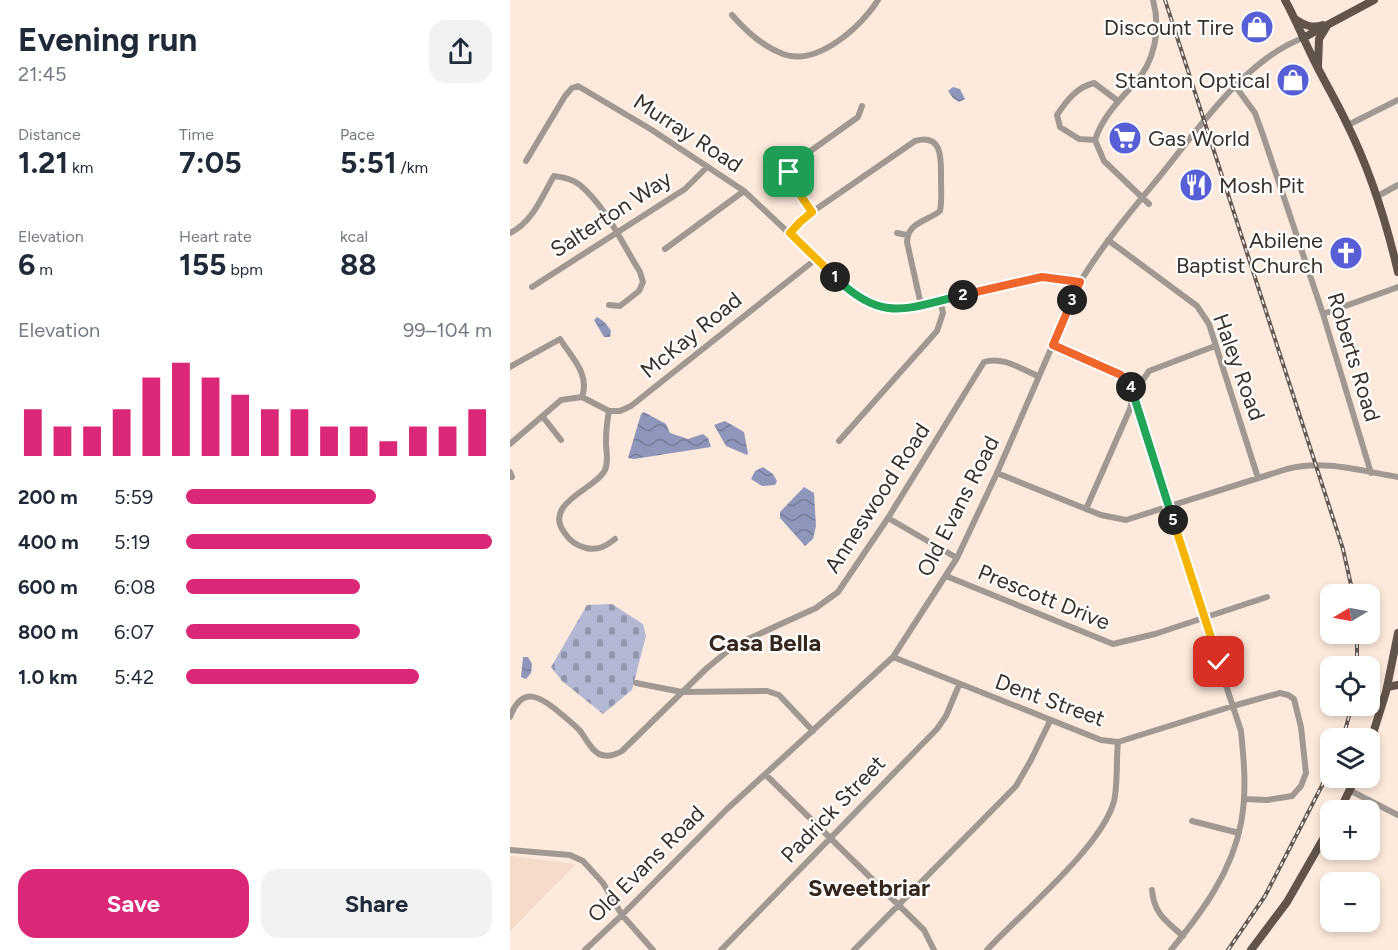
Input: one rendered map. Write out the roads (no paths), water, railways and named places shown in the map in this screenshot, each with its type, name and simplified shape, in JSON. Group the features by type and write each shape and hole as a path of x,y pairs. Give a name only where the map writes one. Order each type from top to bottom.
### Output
{"main road":[{"path":"1285,0 1348,125 1376,197 1398,272"},
{"path":"1304,38 1374,0"},
{"path":"1295,19 1303,24 1317,27 1330,23"},
{"path":"1318,68 1319,39 1330,23"},
{"path":"1375,728 1387,687 1398,633"},
{"path":"1387,687 1398,685"},
{"path":"1346,800 1352,788"},
{"path":"1251,950 1287,902 1320,844"}],"street":[{"path":"732,15 768,46 784,55 799,57 820,51 845,37 878,0"},
{"path":"1149,204 1104,161 1095,140 1103,119 1136,82 1150,58 1156,38 1157,23 1153,0"},
{"name":"Old Evans Road","path":"585,950 727,809 892,657 957,558 997,473 1080,282 1108,240 1216,107 1261,62 1292,42 1304,38"},
{"path":"1095,140 1079,139 1060,126 1057,115 1067,100 1083,85 1094,83 1118,101"},
{"name":"Murray Road","path":"526,161 565,96 572,88 578,86 652,130 744,191 845,287 871,305 886,309 921,305 1042,277 1080,282"},
{"name":"Roberts Road","path":"1236,87 1255,113 1323,314 1371,473"},
{"path":"1348,125 1398,100"},
{"path":"812,212 790,180 789,172 792,165 858,117 862,106"},
{"path":"790,233 812,212 915,141 922,139 933,142 940,150 941,157 940,211 916,224 907,235 921,305"},
{"name":"Salterton Way","path":"532,287 685,189 707,167"},
{"path":"510,233 523,226 530,217 554,176 565,177 579,184 599,206 640,272 643,282 639,291 620,306 609,305"},
{"path":"1376,197 1398,185"},
{"path":"665,249 744,191"},
{"path":"897,233 907,235"},
{"name":"Haley Road","path":"1108,240 1197,306 1209,324 1258,478"},
{"name":"McKay Road","path":"609,411 620,411 632,406 816,259"},
{"path":"1323,314 1398,287"},
{"path":"838,441 937,331 943,313 940,300"},
{"path":"510,367 560,339 584,374 586,387 582,397"},
{"path":"1053,345 1112,371 1127,381 1134,393 1168,507 1242,731 1245,767 1244,799 1239,833 1223,876 1205,907 1171,950"},
{"path":"1086,509 1130,409 1134,393 1149,371 1215,346"},
{"name":"Anneswood Road","path":"510,717 523,698 537,696 545,699 580,731 600,754 607,756 622,751 707,668 735,645 826,602 845,583 984,362 993,359 1006,362 1038,376"},
{"path":"510,444 561,400 582,397 609,411 606,427 607,461 604,472 566,504 559,515 560,527 567,537 584,548 603,548 615,539"},
{"path":"543,417 561,440"},
{"path":"997,473 1086,509 1126,520 1287,468 1309,464 1398,477"},
{"path":"888,518 957,558"},
{"name":"Prescott Drive","path":"946,576 1113,644 1155,634 1267,597"},
{"name":"Dent Street","path":"892,657 1050,721 1101,740 1118,742 1280,693 1288,695 1294,699 1297,707 1305,750 1306,773 1301,786 1292,796 1267,800 1244,799"},
{"path":"636,683 682,692 767,691 779,695 813,730"},
{"name":"Padrick Street","path":"721,950 937,729 946,716 959,685"},
{"path":"854,950 1016,786 1050,721"},
{"path":"987,950 1077,860 1107,816 1114,801 1118,742"},
{"path":"766,775 924,930 934,950"},
{"path":"1351,791 1398,815"},
{"path":"1192,821 1239,833"},
{"path":"510,850 570,855 582,861 603,883 622,915 653,950"},
{"path":"1152,890 1154,904 1159,914 1183,936"}],"water":[{"path":"953,87 960,89 965,99 959,102 953,98 948,91"},
{"path":"597,317 610,329 610,337 604,337 594,320"},
{"path":"644,412 666,424 670,433 688,439 703,434 708,438 711,447 628,458 641,414"},
{"path":"725,421 744,432 747,455 726,446 714,425"},
{"path":"763,467 773,474 777,481 775,485 762,486 751,479 755,471"},
{"path":"804,487 814,493 816,526 813,539 805,546 780,518 780,512"},
{"path":"523,657 528,657 532,664 531,673 526,679 521,677"}],"railway":[{"path":"1165,0 1343,549 1351,584"},
{"path":"1357,644 1357,656"},
{"path":"1346,728 1349,716"},
{"path":"1228,950 1265,896 1321,788"}],"place":[{"name":"Discount Tire","path":"1257,27"},
{"name":"Stanton Optical","path":"1293,80"},
{"name":"Gas World","path":"1125,138"},
{"name":"Mosh Pit","path":"1196,185"},
{"name":"Abilene Baptist Church","path":"1346,253"}],"district":[{"name":"Casa Bella","path":"765,642"},
{"name":"Sweetbriar","path":"869,887"}]}
